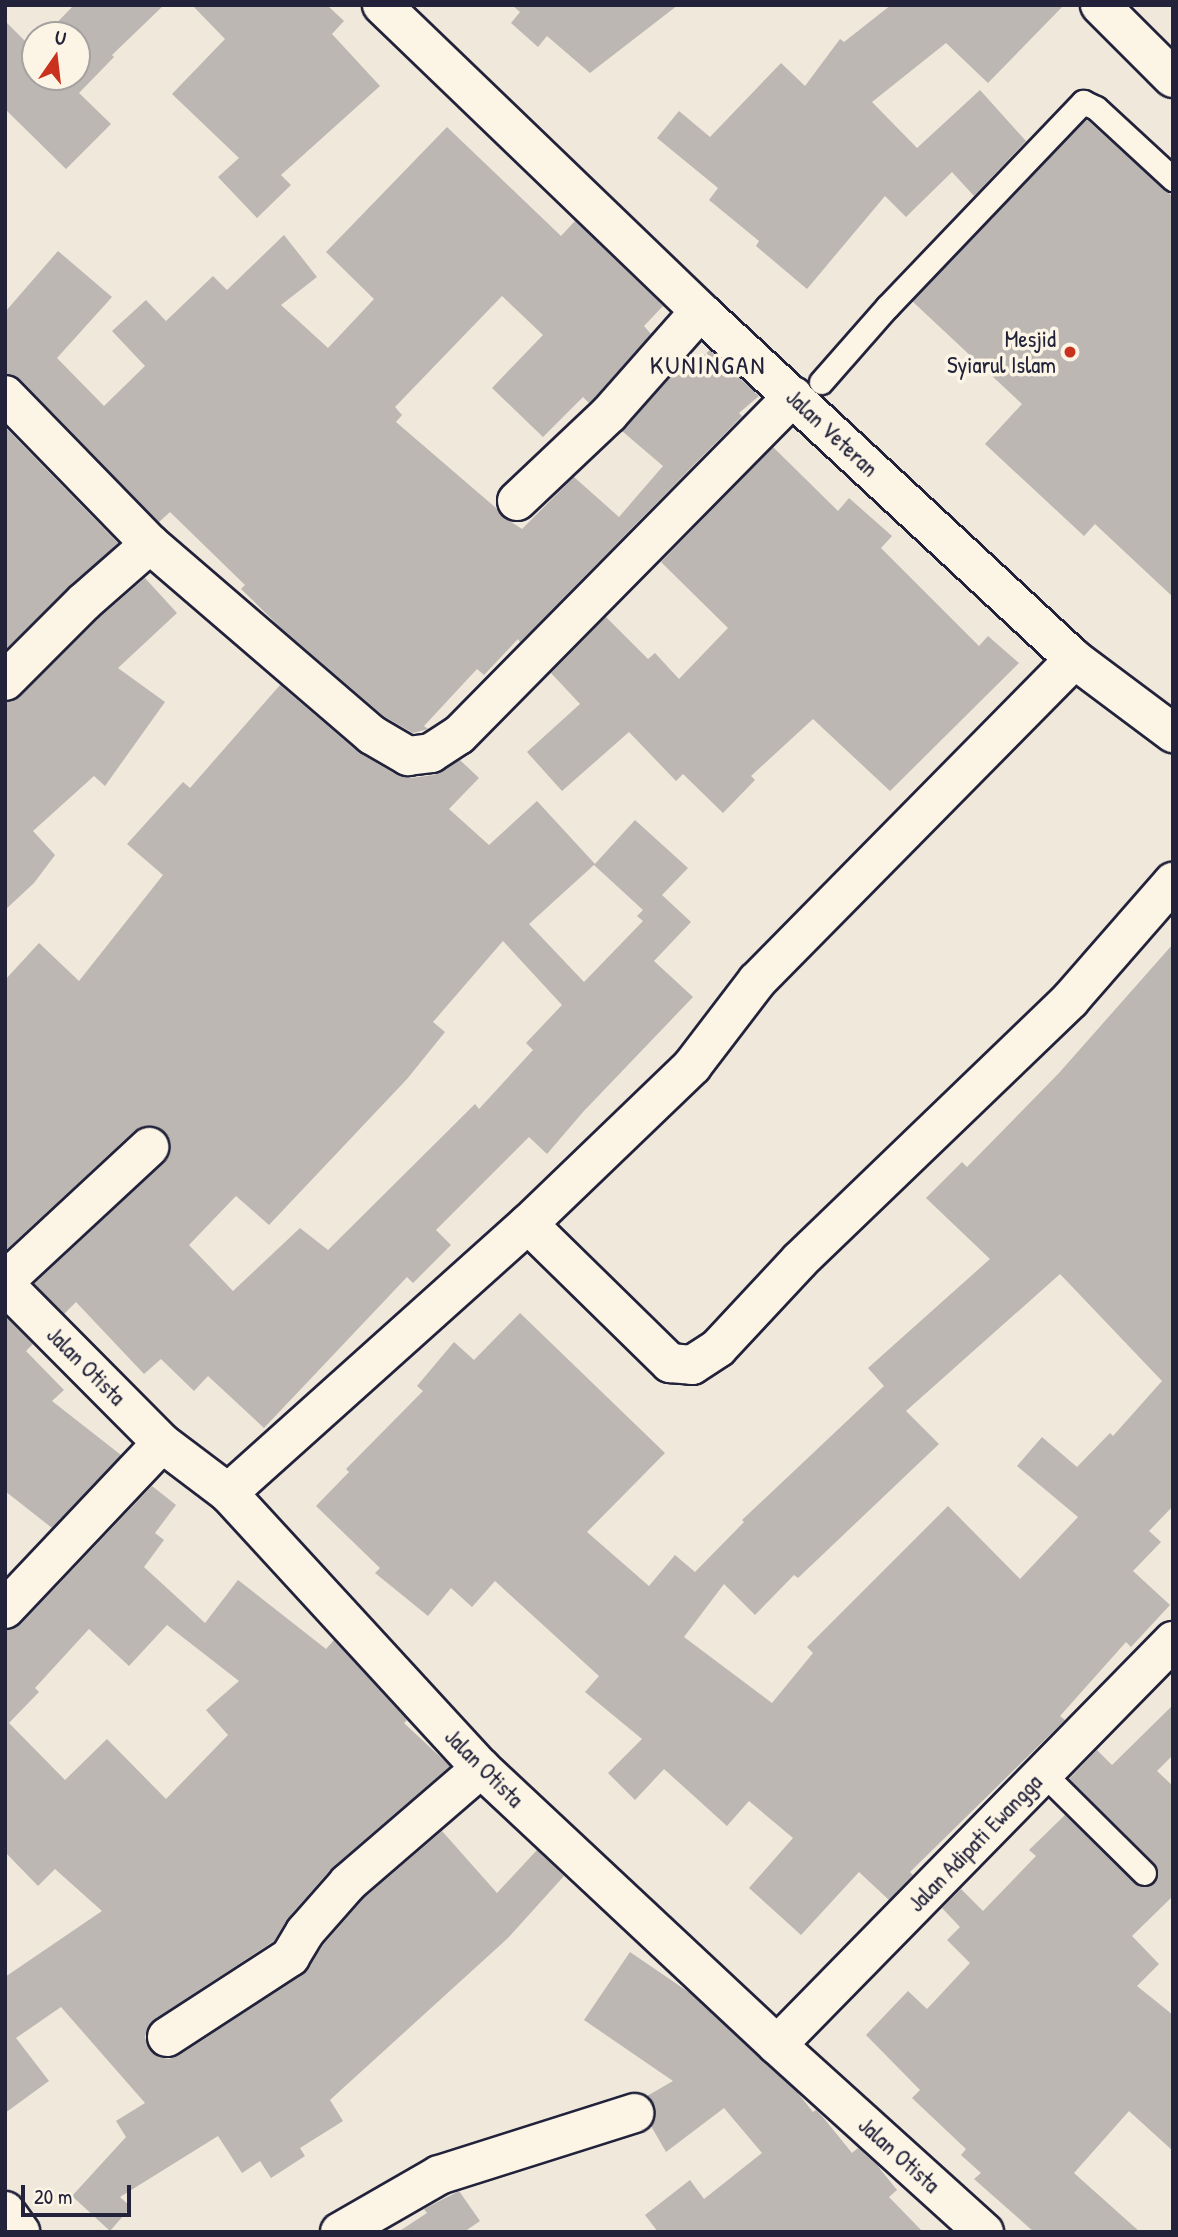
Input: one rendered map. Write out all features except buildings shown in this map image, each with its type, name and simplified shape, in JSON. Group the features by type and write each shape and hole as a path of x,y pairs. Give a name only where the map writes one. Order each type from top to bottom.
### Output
{"street":[{"name":"Jalan Veteran","path":"382,5 699,311 807,389 1074,659 1172,733"},
{"path":"1100,5 1173,78"},
{"path":"517,500 609,414 699,311"},
{"path":"5,395 150,544 372,735 408,756 431,753 458,735 807,389"},
{"path":"5,681 84,603 150,544"},
{"path":"228,1493 528,1224 692,1066 757,981 1074,659"},
{"path":"528,1224 670,1363 692,1366 718,1348 800,1260 1070,1000 1173,882"},
{"path":"5,1283 149,1147"},
{"name":"Jalan Otista","path":"5,1283 162,1443 228,1493 481,1768 777,2045 984,2232"},
{"path":"5,1609 162,1443"},
{"name":"Jalan Adipati Ewangga","path":"777,2045 1173,1641"},
{"path":"167,2037 290,1957 305,1932 348,1883 481,1768"},
{"path":"340,2232 439,2175 634,2113"},
{"path":"5,2211 20,2232"}],"lane":[{"path":"807,389 1083,102 1096,107 1173,179"},
{"path":"1043,1773 1144,1873"}],"place":[{"name":"Mesjid Syiarul Islam","path":"1070,352"}],"district":[{"name":"KUNINGAN","path":"708,365"}]}
